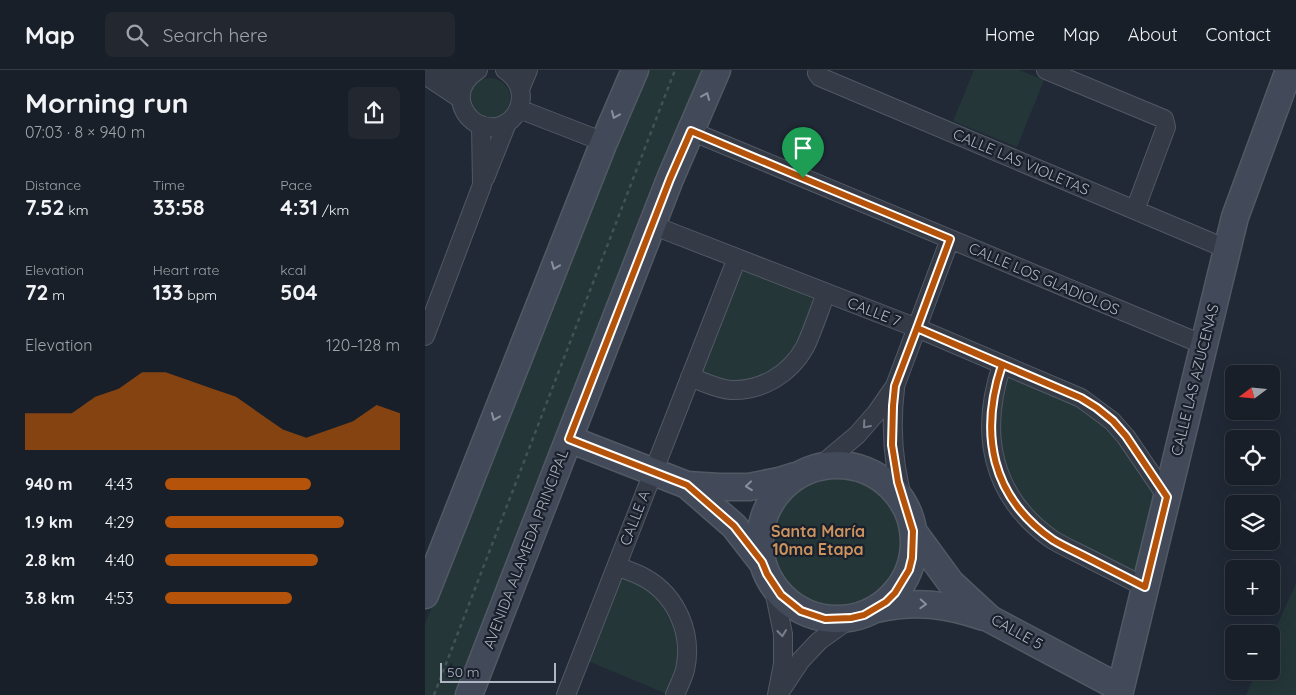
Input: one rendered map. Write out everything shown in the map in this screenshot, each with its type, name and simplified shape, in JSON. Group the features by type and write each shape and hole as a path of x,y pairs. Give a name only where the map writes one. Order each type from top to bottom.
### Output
{"street":[{"path":"425,336 507,123 519,108 521,99 520,89 517,81 505,70"},
{"path":"520,89 528,70"},
{"path":"425,595 604,142 635,70"},
{"name":"AVENIDA ALAMEDA PRINCIPAL","path":"469,695 652,225 717,70"},
{"path":"1046,70 1164,119 1166,127 1135,210"},
{"name":"CALLE LAS AZUCENAS","path":"1119,691 1235,217 1289,70"},
{"path":"425,71 474,73"},
{"name":"CALLE LAS VIOLETAS","path":"817,71 820,77 1227,249"},
{"path":"474,73 464,83 461,99 467,115 481,125 489,127 507,123"},
{"path":"425,75 461,99"},
{"path":"519,108 604,142"},
{"path":"481,125 483,186"},
{"name":"CALLE LOS GLADIOLOS","path":"691,131 1204,345"},
{"name":"CALLE 7","path":"652,225 917,328 1081,398 1113,421 1126,436 1167,497"},
{"path":"778,695 783,664 783,634 760,537 765,513 778,492 857,435 877,412 895,386 950,239"},
{"name":"CALLE A","path":"566,695 737,258"},
{"path":"691,377 718,388 731,390 757,387 780,376 791,367 805,346 826,293"},
{"path":"1002,365 992,404 990,426 993,450 1009,493 1027,517 1055,541 1145,587"},
{"path":"687,485 734,526 790,604 813,616 825,619 851,618 864,615 886,602 895,593 909,570 913,551 913,531 898,482 892,445 895,386"},
{"path":"569,439 687,485 749,487 779,481 808,471 845,465 869,472 890,486 905,506"},
{"name":"CALLE 5","path":"913,531 951,583 990,619 1119,691"},
{"path":"617,566 645,577 656,585 675,606 681,618 685,631 687,657 685,671 675,695"},
{"path":"875,609 913,603 939,604 990,619"},
{"path":"778,695 801,660 819,641 851,618"}],"path":[{"path":"434,695 675,70"}],"shaded area":[{"path":"646,70 707,70 457,695 425,695 425,624"},
{"path":"974,70 1019,70 1044,80 1017,147 953,121"},
{"path":"486,78 494,78 501,81 507,87 510,98 507,109 501,115 494,118 486,118 479,115 473,109 470,102 470,94 473,87 479,81"},
{"path":"742,267 816,297 800,341 789,360 758,380 737,383 716,380 699,372"},
{"path":"1006,375 1067,401 1099,421 1122,447 1157,498 1138,575 1056,531 1033,515 1017,494 1005,468 999,439 997,410"},
{"path":"837,472 864,477 886,493 902,515 907,542 902,569 886,591 864,607 837,612 810,607 788,591 772,569 767,542 772,515 788,493 810,477"},
{"path":"622,574 644,583 674,616 680,642 679,666 667,694 588,661"},
{"path":"1296,583 1296,695 1246,695 1253,680 1280,680 1280,625 1277,625"}],"district":[{"name":"Santa María 10ma Etapa","path":"818,540"}],"route":[{"path":"803,178 691,131 670,179 569,439 687,485 734,526 762,562 773,585 790,604 801,611 825,619 851,618 864,615 886,602 895,593 909,570 912,558 913,531 898,482 892,445 895,386 917,328 1081,398 1113,421 1126,436 1167,497 1145,587 1055,541 1021,511 1009,493 999,472 993,450 990,426 992,404 1002,365 917,328 950,239 803,178"}]}
